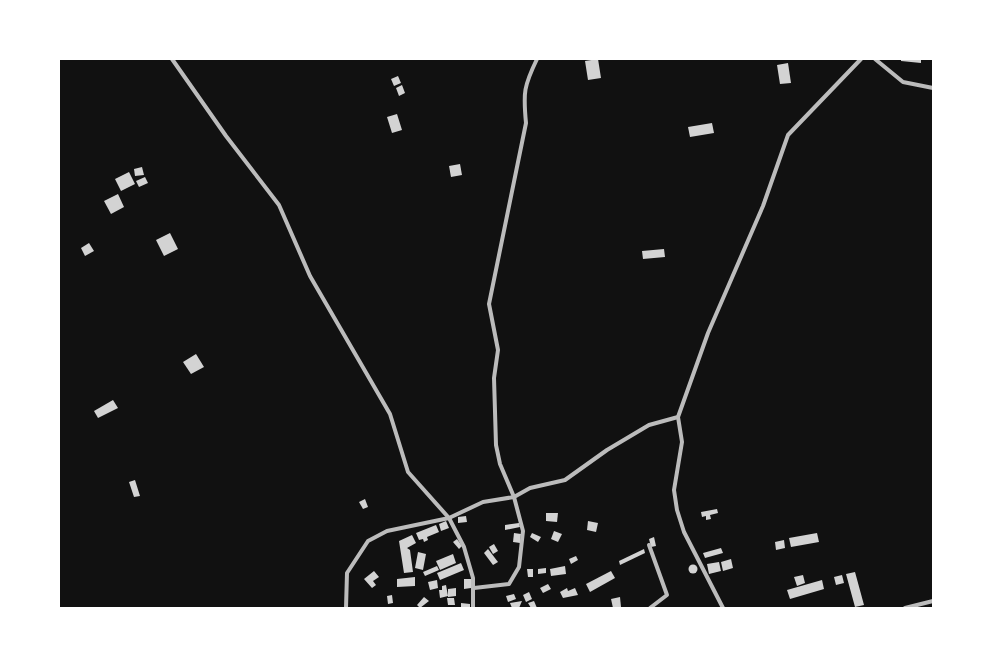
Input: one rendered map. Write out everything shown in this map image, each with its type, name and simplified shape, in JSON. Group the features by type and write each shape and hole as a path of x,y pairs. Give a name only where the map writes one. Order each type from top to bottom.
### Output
{"street":[{"path":"172,59 226,136 279,205 310,276 390,414 408,472 449,518 469,556 474,588 473,608"},
{"path":"474,588 509,584 519,567 523,531 514,497 500,464 496,445 494,394 498,350 488,304 526,122 525,82 537,59"},
{"path":"723,608 684,532 677,510 674,490 682,442 678,417 708,333 763,206 788,134 861,59"},
{"path":"875,59 904,82 933,88"},
{"path":"346,608 347,573 368,541 387,531 449,518 483,502 514,497 530,488 565,480 607,450 649,426 678,417"},
{"path":"649,545 666,595 650,608"},
{"path":"905,608 933,601"}],"building":[{"path":"598,59 601,78 588,80 585,61"},
{"path":"901,59 921,59 921,63 901,61"},
{"path":"788,63 791,83 780,84 777,65"},
{"path":"398,76 401,83 394,86 391,79"},
{"path":"402,85 405,93 399,96 396,88"},
{"path":"397,114 402,130 392,133 387,117"},
{"path":"712,123 714,133 690,137 688,127"},
{"path":"460,164 462,175 451,177 449,166"},
{"path":"142,167 144,175 135,176 134,169"},
{"path":"129,172 135,184 121,191 115,179"},
{"path":"145,177 148,183 139,187 136,181"},
{"path":"118,194 124,207 111,214 104,201"},
{"path":"170,233 178,249 164,256 156,240"},
{"path":"89,243 94,251 85,256 81,248"},
{"path":"664,249 665,257 643,259 642,251"},
{"path":"196,354 204,367 191,374 183,362"},
{"path":"113,400 118,408 98,418 94,411"},
{"path":"135,480 140,496 134,497 129,482"},
{"path":"365,499 368,507 363,509 359,502"},
{"path":"717,509 718,513 710,515 711,519 706,520 706,516 702,517 701,512"},
{"path":"546,513 558,513 557,522 546,521"},
{"path":"466,516 467,522 458,523 458,517"},
{"path":"446,521 449,528 441,531 439,524"},
{"path":"588,521 598,523 596,532 587,530"},
{"path":"519,523 520,527 505,530 505,525"},
{"path":"436,525 439,532 427,537 428,540 424,542 423,539 419,540 416,533"},
{"path":"554,531 562,534 558,542 551,539"},
{"path":"514,533 521,534 520,543 513,542"},
{"path":"532,533 541,537 538,542 530,537"},
{"path":"817,533 819,542 791,547 789,538"},
{"path":"412,535 416,543 407,548 410,550 413,572 404,573 399,541"},
{"path":"654,537 656,546 651,547 649,539"},
{"path":"457,539 462,546 459,549 453,542"},
{"path":"784,540 785,548 776,550 775,542"},
{"path":"494,544 498,551 493,554 489,547"},
{"path":"721,548 723,553 705,558 703,553"},
{"path":"488,549 498,562 493,565 484,553"},
{"path":"644,549 645,553 620,565 619,561"},
{"path":"418,552 426,554 423,570 415,568"},
{"path":"453,554 456,563 440,570 436,561"},
{"path":"576,556 578,560 571,564 569,559"},
{"path":"731,559 733,568 723,571 721,562"},
{"path":"719,562 721,571 709,574 707,564"},
{"path":"461,563 464,570 440,580 437,573"},
{"path":"693,564 698,569 693,574 688,569"},
{"path":"437,566 439,570 425,576 423,572"},
{"path":"565,566 566,574 551,576 550,569"},
{"path":"546,568 546,573 538,574 538,569"},
{"path":"527,569 533,569 533,577 528,577"},
{"path":"374,571 379,577 373,581 376,585 372,588 364,579"},
{"path":"611,571 615,578 590,592 586,584"},
{"path":"855,572 864,605 855,607 846,574"},
{"path":"803,575 805,583 797,586 794,577"},
{"path":"842,575 844,583 836,585 834,577"},
{"path":"415,577 415,586 397,587 397,579"},
{"path":"464,579 471,579 471,588 464,589"},
{"path":"437,580 438,588 430,590 428,582"},
{"path":"822,580 824,589 790,599 787,590"},
{"path":"548,584 551,589 543,593 540,588"},
{"path":"446,585 448,596 440,598 439,590 442,590 442,586"},
{"path":"456,588 456,596 448,597 448,589"},
{"path":"567,588 568,591 575,588 578,595 563,598 560,592"},
{"path":"529,592 532,599 526,602 523,595"},
{"path":"514,594 516,599 508,602 506,596"},
{"path":"392,595 393,603 388,604 387,596"},
{"path":"424,597 429,601 420,608 417,605"},
{"path":"620,597 621,607 613,608 611,599"},
{"path":"447,598 454,598 455,605 448,605"},
{"path":"522,601 519,608 512,608 510,603"},
{"path":"534,601 537,608 531,608 528,603"},
{"path":"461,603 470,604 470,608 461,608"}]}
